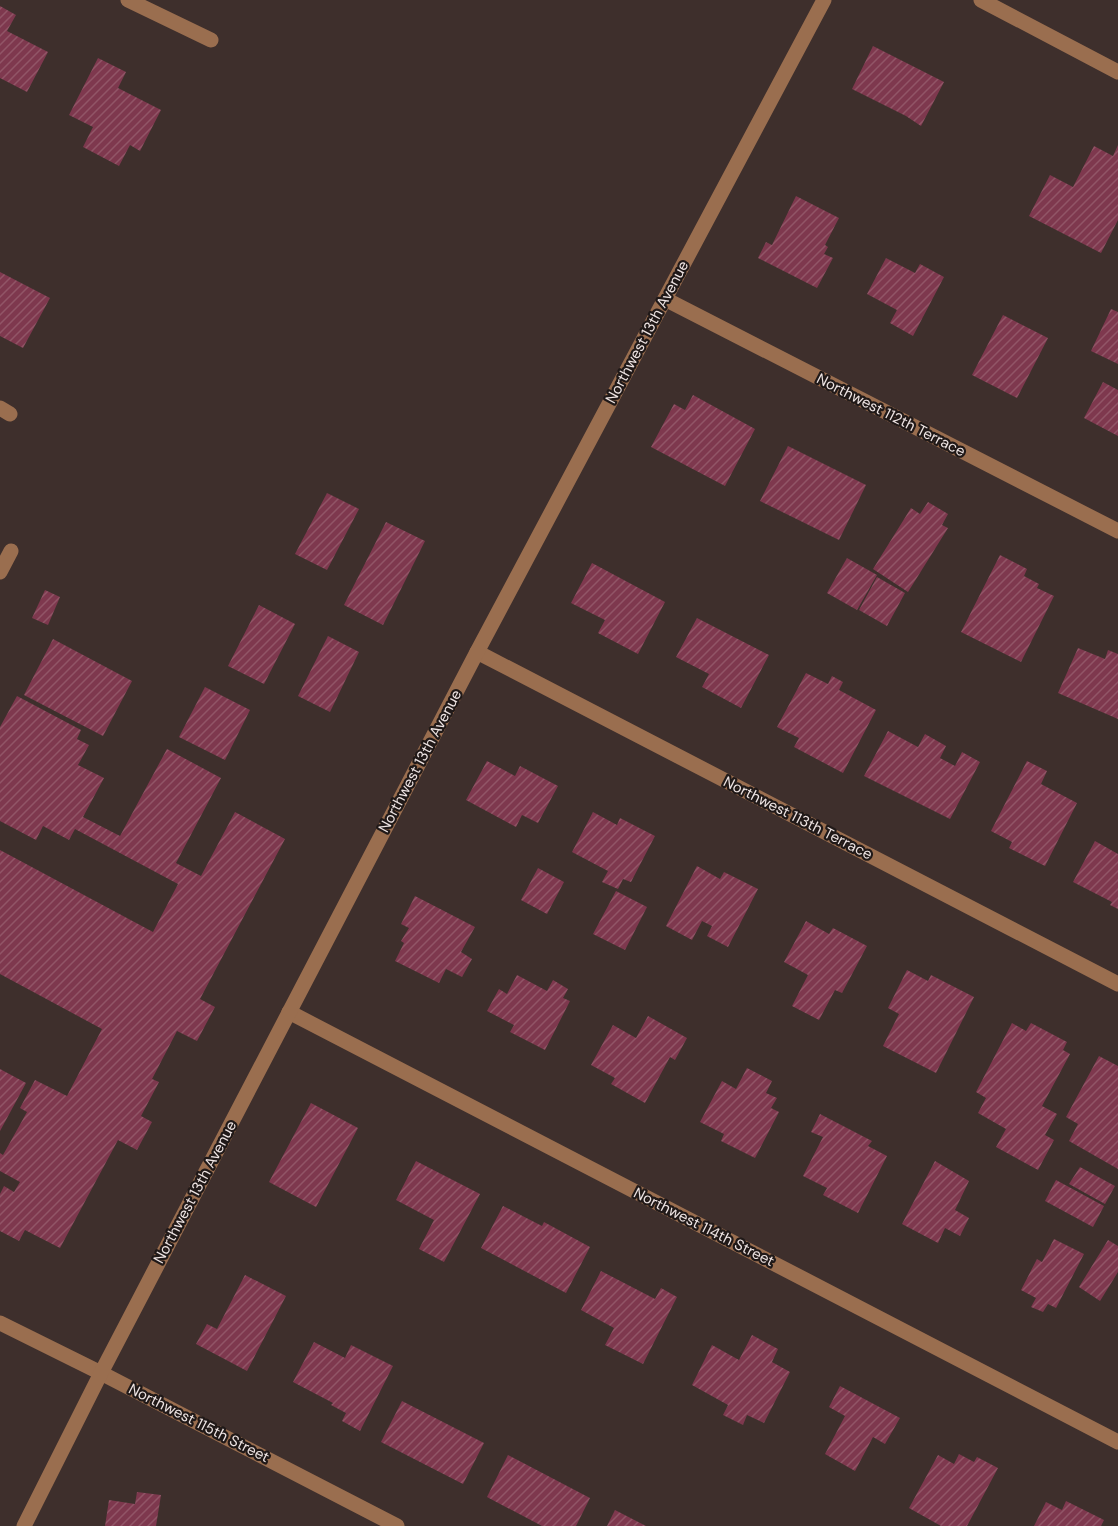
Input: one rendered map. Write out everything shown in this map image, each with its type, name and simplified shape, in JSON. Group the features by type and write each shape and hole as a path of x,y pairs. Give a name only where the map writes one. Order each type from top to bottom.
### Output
{"street":[{"path":"128,0 211,40"},
{"name":"Northwest 13th Avenue","path":"24,1526 101,1373 477,652 824,0"},
{"path":"981,0 1118,72"},
{"name":"Northwest 112th Terrace","path":"665,299 1118,531"},
{"path":"0,572 11,551"},
{"name":"Northwest 113th Terrace","path":"477,652 1118,984"},
{"name":"Northwest 114th Street","path":"290,1012 1118,1442"},
{"name":"Northwest 115th Street","path":"0,1323 397,1526"}],"building":[{"path":"0,6 16,15 7,31 48,52 27,92 0,78"},
{"path":"873,46 944,82 921,126 852,89"},
{"path":"98,58 126,72 118,88 161,110 140,151 130,145 119,166 83,147 93,127 69,115"},
{"path":"1118,145 1118,220 1101,253 1029,216 1050,175 1073,187 1094,146 1113,156"},
{"path":"796,196 839,218 825,245 828,247 824,254 833,258 817,288 758,258 766,242 772,245"},
{"path":"886,258 915,273 920,264 944,277 913,336 890,323 897,310 867,294"},
{"path":"0,272 50,298 23,348 0,336"},
{"path":"1111,309 1118,312 1118,364 1091,351"},
{"path":"1003,315 1048,338 1017,398 972,375"},
{"path":"1103,382 1118,390 1118,436 1084,418"},
{"path":"693,395 755,429 725,486 651,447 674,404 685,410"},
{"path":"788,446 866,485 839,540 760,501"},
{"path":"327,493 359,509 327,570 295,554"},
{"path":"928,502 948,514 942,525 948,528 908,592 873,569 911,508 920,514"},
{"path":"386,522 425,541 383,625 344,605"},
{"path":"1000,555 1027,569 1024,576 1039,584 1037,588 1054,596 1021,662 961,632"},
{"path":"847,558 877,575 857,610 827,593"},
{"path":"592,563 665,602 638,654 598,633 605,620 571,603"},
{"path":"877,577 905,593 887,626 859,610"},
{"path":"45,590 60,597 48,625 32,618"},
{"path":"259,605 295,624 264,684 228,666"},
{"path":"697,618 769,655 741,708 702,687 709,674 676,657"},
{"path":"328,636 359,652 330,712 298,696"},
{"path":"53,639 132,681 103,736 24,695"},
{"path":"1078,648 1105,659 1108,650 1118,654 1118,719 1058,693"},
{"path":"806,673 828,684 832,676 843,682 839,690 876,710 843,773 794,747 799,738 777,727"},
{"path":"205,687 250,710 225,760 179,737"},
{"path":"17,696 81,730 77,739 89,745 78,765 104,778 83,817 120,836 167,749 221,778 176,863 201,876 235,812 285,839 200,999 215,1007 197,1041 177,1031 152,1079 159,1082 141,1116 152,1122 137,1150 118,1140 60,1248 25,1230 19,1241 0,1231 0,1194 4,1186 14,1192 20,1182 0,1171 0,1153 3,1155 27,1112 20,1108 35,1080 67,1096 102,1029 0,974 0,850 153,932 178,884 75,829 69,840 43,826 36,840 0,821 0,727"},
{"path":"888,731 918,747 925,734 946,746 940,758 955,766 962,752 980,762 950,819 864,776"},
{"path":"487,761 515,776 520,766 558,786 538,823 522,815 516,827 466,800"},
{"path":"1027,761 1047,771 1041,784 1077,803 1045,866 1009,848 1012,842 991,831"},
{"path":"593,812 617,825 620,818 655,836 631,882 623,879 618,889 602,882 608,871 572,852"},
{"path":"1095,841 1118,854 1118,909 1110,905 1112,902 1073,882"},
{"path":"697,866 720,879 724,872 758,889 728,947 707,936 712,926 702,921 692,940 666,926"},
{"path":"538,868 564,882 547,914 521,900"},
{"path":"616,891 647,907 625,950 593,934"},
{"path":"415,896 475,927 461,952 472,959 462,977 446,969 439,983 395,961 404,943 401,941 409,928 401,924"},
{"path":"806,921 829,934 833,928 867,946 842,993 835,990 819,1020 792,1006 808,975 784,962"},
{"path":"907,970 928,981 931,975 974,997 936,1073 883,1046 899,1014 888,1008"},
{"path":"517,975 547,991 553,980 568,989 563,998 570,1001 545,1050 510,1032 514,1025 487,1011 499,989 507,994"},
{"path":"648,1016 687,1038 675,1060 670,1057 645,1103 611,1084 615,1078 591,1065 613,1025 636,1038"},
{"path":"1012,1023 1026,1031 1031,1023 1067,1042 1063,1050 1070,1054 1042,1106 1057,1114 1045,1135 1054,1140 1038,1170 996,1147 1006,1129 978,1113 986,1098 976,1092"},
{"path":"1099,1056 1118,1066 1118,1169 1069,1141 1078,1124 1066,1117"},
{"path":"747,1068 772,1081 766,1093 777,1098 771,1108 779,1112 755,1158 721,1141 724,1134 700,1122 722,1081 736,1089"},
{"path":"0,1069 26,1083 0,1131"},
{"path":"311,1103 358,1128 316,1207 269,1182"},
{"path":"820,1114 872,1141 868,1146 887,1156 858,1213 823,1195 827,1188 803,1176 823,1137 811,1132"},
{"path":"416,1161 480,1194 444,1262 419,1249 434,1220 396,1200"},
{"path":"935,1161 969,1181 955,1210 969,1218 960,1236 945,1228 938,1243 902,1224"},
{"path":"1080,1167 1115,1186 1105,1204 1069,1184"},
{"path":"1056,1180 1104,1206 1093,1227 1045,1201"},
{"path":"503,1206 542,1226 544,1222 590,1247 566,1293 481,1248"},
{"path":"1054,1239 1084,1254 1056,1308 1048,1304 1043,1312 1031,1307 1036,1298 1021,1290 1037,1259 1042,1262"},
{"path":"1108,1240 1118,1246 1118,1272 1100,1301 1079,1287"},
{"path":"601,1271 655,1299 661,1288 677,1297 643,1364 605,1345 614,1328 581,1310"},
{"path":"245,1275 286,1296 247,1371 196,1344 207,1324 217,1329"},
{"path":"752,1335 778,1349 772,1362 790,1372 764,1423 747,1415 743,1425 723,1415 728,1405 692,1385 712,1345 739,1360"},
{"path":"314,1342 345,1358 351,1345 393,1366 360,1431 342,1421 346,1413 331,1405 333,1403 293,1382"},
{"path":"840,1386 900,1418 885,1444 873,1437 855,1471 825,1454 845,1416 829,1407"},
{"path":"402,1401 484,1443 463,1484 381,1442"},
{"path":"959,1454 974,1462 977,1457 998,1468 967,1526 941,1526 909,1508 938,1455 954,1464"},
{"path":"508,1455 590,1498 576,1526 542,1526 487,1497"},
{"path":"137,1492 161,1495 156,1526 105,1526 109,1500 135,1504"},
{"path":"1066,1501 1104,1520 1101,1526 1034,1526 1046,1502 1062,1510"},
{"path":"615,1510 646,1526 607,1526"}]}
